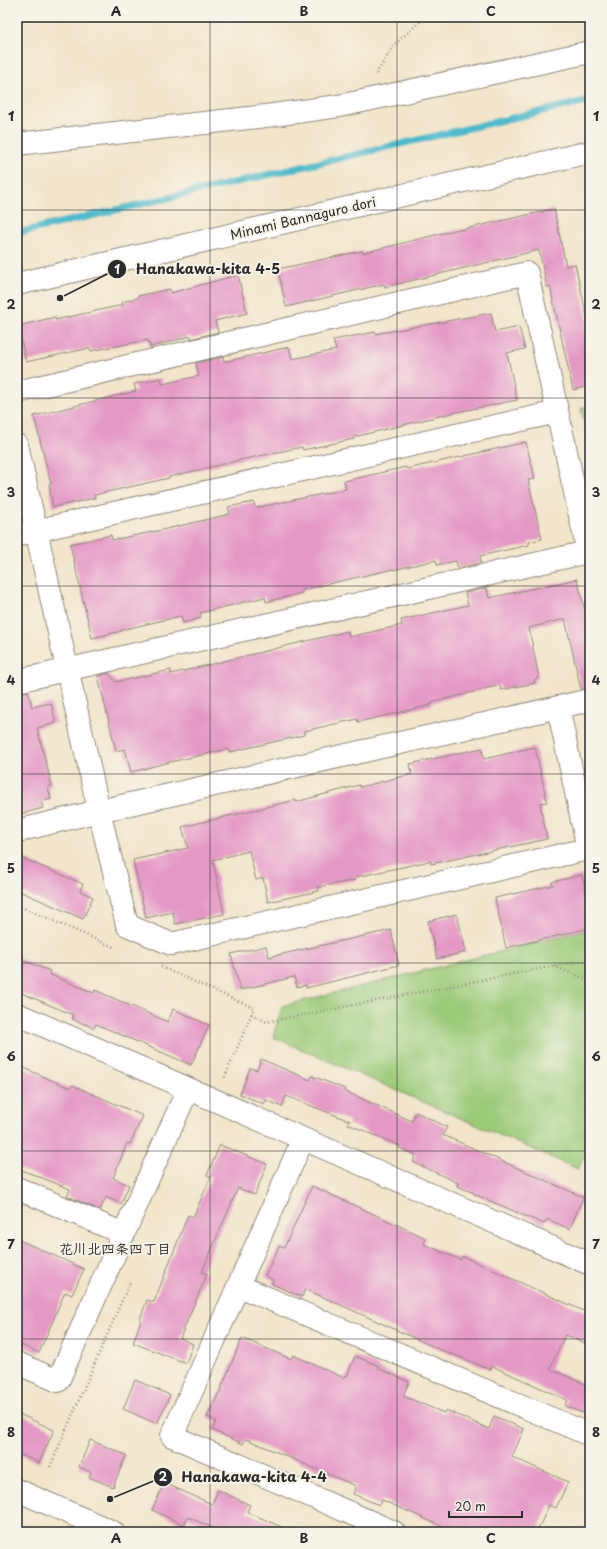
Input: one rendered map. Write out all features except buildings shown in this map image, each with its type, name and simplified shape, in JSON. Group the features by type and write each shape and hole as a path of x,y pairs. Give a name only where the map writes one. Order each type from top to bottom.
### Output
{"street":[{"path":"17,144 266,116 339,106 590,52"},
{"name":"Minami Bannaguro dori","path":"17,284 590,152"},
{"path":"17,392 527,273 588,552 17,681"},
{"path":"27,533 557,412"},
{"path":"17,445 27,533 68,670 99,811 127,925 171,944 588,849 558,707"},
{"path":"17,831 99,811 590,700"},
{"path":"17,1014 590,1264"},
{"path":"17,1363 58,1381 188,1089"},
{"path":"303,1139 172,1436 394,1532"},
{"path":"17,1188 124,1234"},
{"path":"239,1286 590,1435"},
{"path":"17,1490 113,1532"}],"path":[{"path":"359,102 394,45 425,17"},
{"path":"17,905 118,948"},
{"path":"251,1014 267,1022 590,960"},
{"path":"554,966 590,981"},
{"path":"161,967 254,1008 224,1080"},
{"path":"50,1467 132,1278"}],"green space":[{"path":"590,406 590,448 581,408"},
{"path":"590,929 590,1143 578,1169 273,1037 282,1006"}],"waterway":[{"path":"17,233 590,100"}],"place":[{"name":"Hanakawa-kita 4-5","path":"60,298"},
{"name":"Hanakawa-kita 4-4","path":"110,1499"}],"district":[{"name":"花川北四条四丁目","path":"115,1249"}]}
